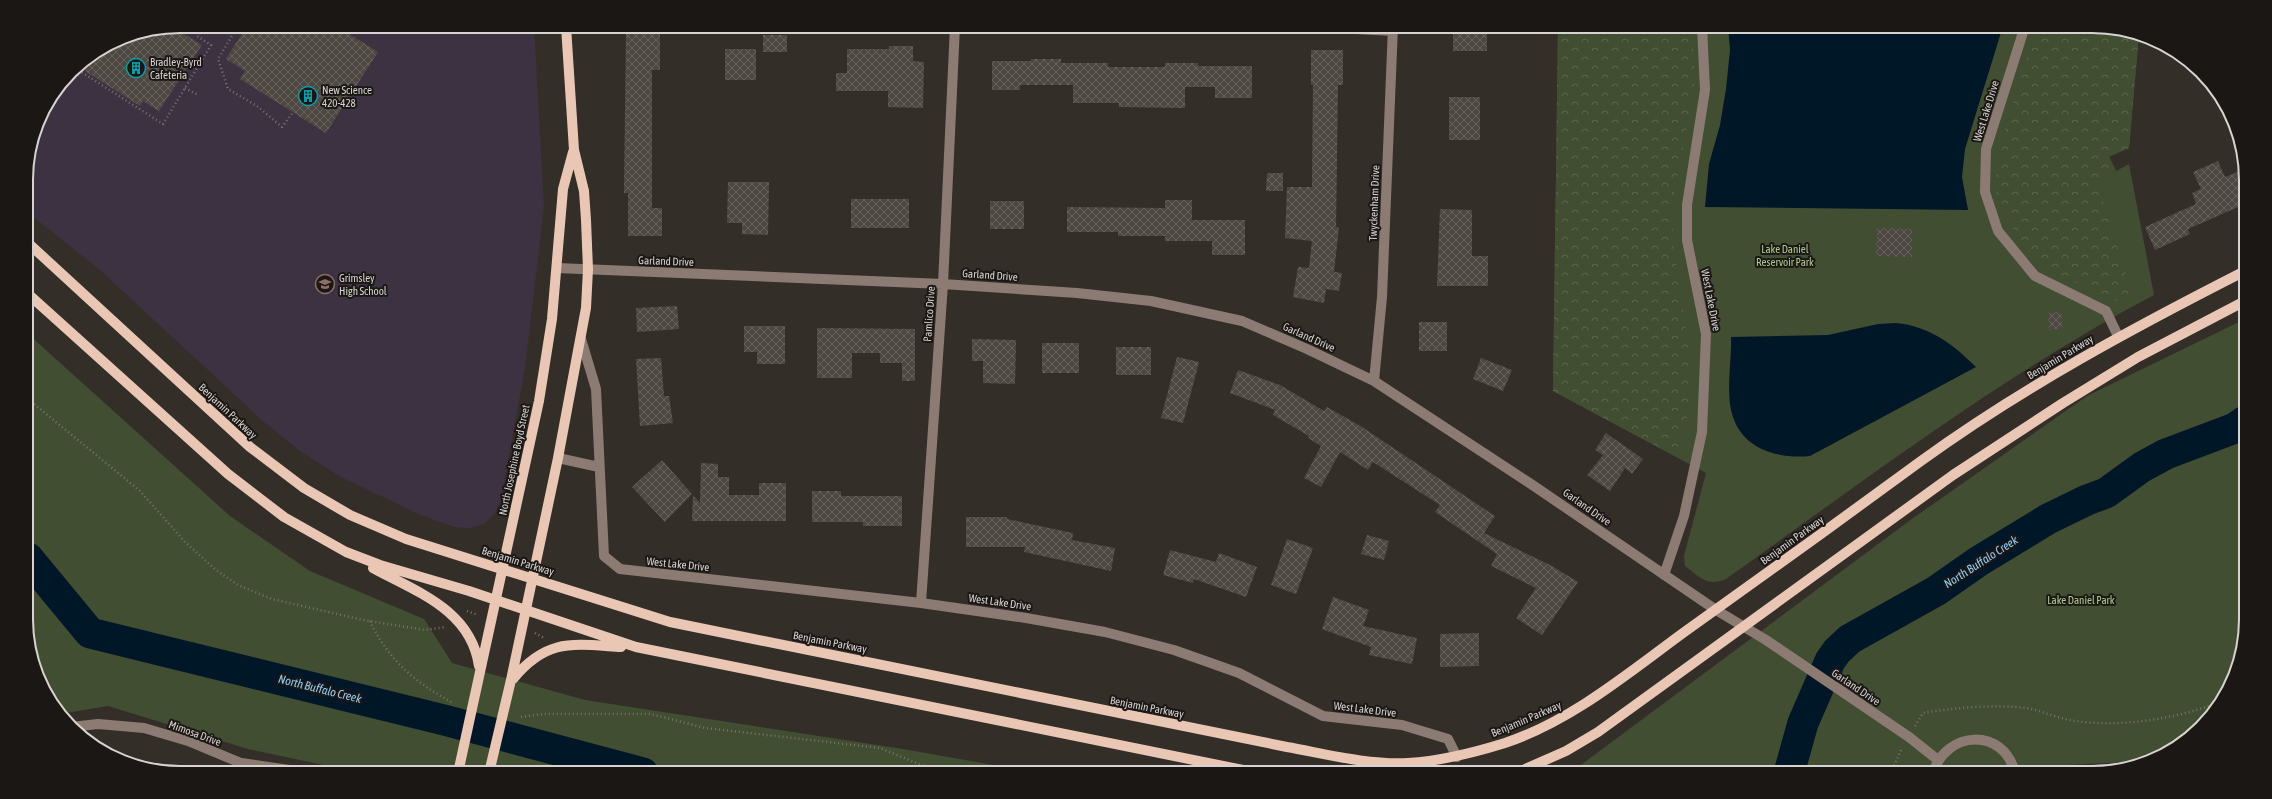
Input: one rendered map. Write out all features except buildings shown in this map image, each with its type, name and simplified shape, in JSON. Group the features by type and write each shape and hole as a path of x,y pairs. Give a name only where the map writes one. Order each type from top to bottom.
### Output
{"main road":[{"name":"North Josephine Boyd Street","path":"491,766 511,680 558,458 586,308 588,269 584,191 574,150 566,33"},
{"name":"North Josephine Boyd Street","path":"460,766 539,401 552,319 563,189 574,150"},
{"name":"Benjamin Parkway","path":"33,248 250,447 304,488 350,515 406,539 670,622 1287,748 1365,761 1406,763 1457,757 1507,742 1565,717 1716,610 1924,459 2007,403 2118,336 2239,274"},
{"path":"33,298 228,474 284,518 437,602 458,619 470,636 477,653 480,674"},
{"path":"1533,766 1566,752 1598,732 1953,475 2063,403 2138,357 2239,305"},
{"path":"346,552 380,565 495,600 636,648 1223,766"},
{"path":"511,680 524,665 551,648 568,644 636,648"}],"street":[{"name":"Pamlico Drive","path":"921,604 943,284 955,33"},
{"name":"Twyckenham Drive","path":"1374,381 1382,297 1393,33"},
{"name":"West Lake Drive","path":"1664,575 1684,516 1702,432 1706,334 1687,240 1687,205 1705,90 1702,33"},
{"name":"West Lake Drive","path":"2023,33 1986,149 1985,192 1998,231 2035,276 2106,311 2118,336"},
{"name":"Garland Drive","path":"557,268 943,284 1077,293 1151,301 1234,319 1307,349 1374,381 1531,484 1716,610 1766,640 1909,737 1938,760"},
{"name":"West Lake Drive","path":"581,339 596,389 604,556 620,570 921,604 1026,618 1105,632 1174,650 1239,673 1323,716 1402,726 1448,739 1457,757"},
{"path":"558,458 599,467"},
{"name":"Mimosa Drive","path":"79,726 98,724 144,728 188,741 236,766"},
{"path":"1936,766 1938,760 1946,750 1958,743 1970,739 1984,740 1996,746 2006,754 2012,766"}],"path":[{"path":"80,72 163,124 211,45 197,36 199,33"},
{"path":"234,33 218,59 228,88 258,106 282,127 293,112"},
{"path":"185,88 198,95"},
{"path":"33,403 140,491 185,542 216,570 238,585 272,600 370,621 425,630 451,625"},
{"path":"467,603 465,612 478,615"},
{"path":"370,621 380,643 405,671 438,695 454,703"},
{"path":"530,632 544,638"},
{"path":"1894,766 1922,714 1937,710 2025,708 2074,721 2094,723 2149,720 2211,705"},
{"path":"521,717 543,714 651,714 705,728 880,748 925,766"}],"shaded area":[{"name":"Grimsley High School","path":"170,33 534,33 544,207 525,368 501,499 495,513 484,524 471,528 454,527 421,515 339,476 300,451 264,422 100,270 33,217 33,170 38,142 44,123 63,90 90,63 115,48 142,38"}],"green space":[{"name":"Lake Daniel Reservoir Park","path":"1558,33 2102,33 2138,41 2129,148 2109,157 2116,171 2129,164 2154,295 2043,359 1989,394 1883,467 1726,579 1713,582 1704,580 1685,566 1684,556 1706,473 1553,391"},
{"path":"1558,33 1692,33 1695,88 1672,203 1673,241 1690,355 1688,413 1677,457 1553,391"},
{"path":"2035,33 2102,33 2138,41 2129,148 2109,156 2116,171 2096,181 2132,293 2116,301 2045,268 2013,230 1995,189 2001,143"},
{"name":"Lake Daniel Park","path":"2239,322 2238,639 2228,676 2219,693 2203,716 2182,736 2149,755 2130,761 2056,766 1579,766 1909,521 2087,396"},
{"path":"33,338 230,516 310,571 424,619 452,663 585,700 903,749 999,766 328,766 248,749 108,706 66,713 44,676 34,639"}],"water":[{"path":"1729,33 2001,33 1965,149 1962,177 1968,210 1705,207 1709,164 1720,125 1730,50"},
{"path":"1896,323 1930,332 1949,344 1976,367 1810,456 1786,456 1764,450 1754,445 1738,428 1733,417 1729,398 1731,337 1828,335 1878,324"}],"waterway":[{"name":"North Buffalo Creek","path":"1791,766 1803,723 1830,661 1837,651 1850,639 1936,591 1979,561 2048,519 2087,500 2106,493 2142,467 2166,454 2239,425"},
{"name":"North Buffalo Creek","path":"33,564 90,633 444,720 617,766"}],"place":[{"name":"Bradley-Byrd Cafeteria","path":"136,68"},
{"name":"New Science 420-428","path":"308,96"},
{"name":"Grimsley High School","path":"325,284"}]}
